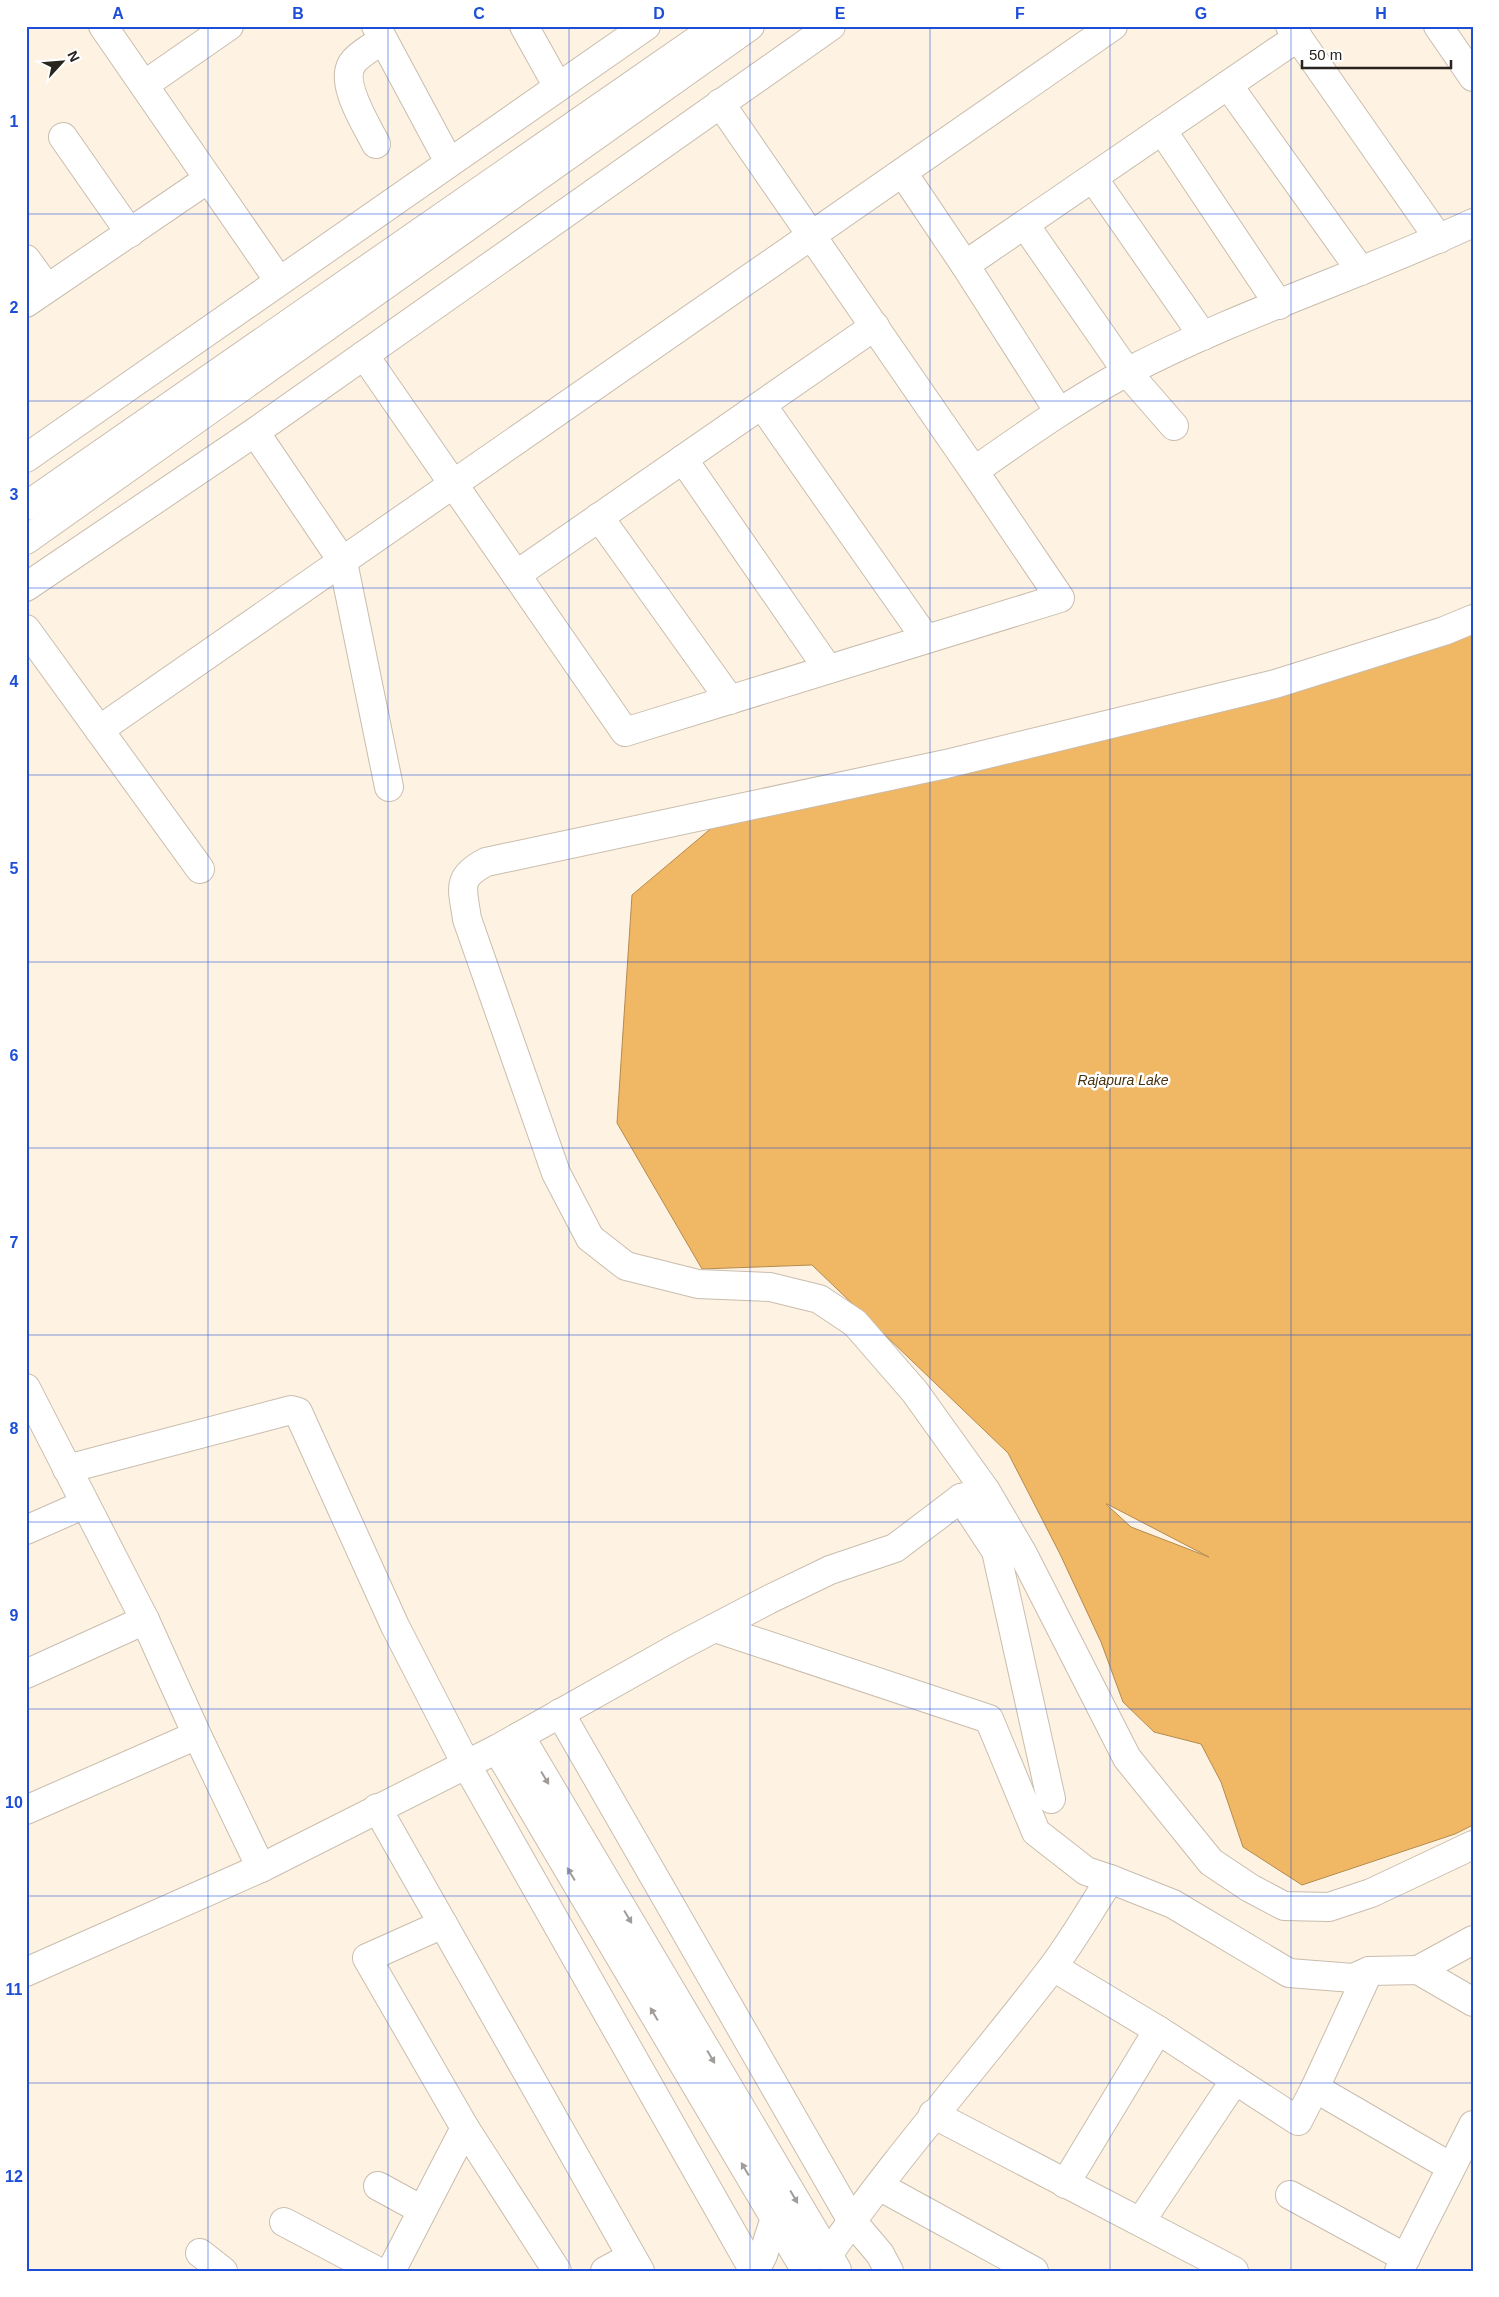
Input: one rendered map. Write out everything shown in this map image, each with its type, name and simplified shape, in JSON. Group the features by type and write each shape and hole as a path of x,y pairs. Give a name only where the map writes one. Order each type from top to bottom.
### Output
{"street":[{"path":"103,26 279,280"},
{"path":"144,85 229,26"},
{"path":"524,26 558,87"},
{"path":"26,458 646,26"},
{"path":"26,506 716,32 750,26"},
{"path":"26,587 255,432 831,26"},
{"path":"99,730 1114,26"},
{"path":"1438,26 1473,77"},
{"path":"26,540 716,32"},
{"path":"965,265 1228,85 1294,32 1439,239"},
{"path":"376,144 349,88 349,68 380,33 449,162"},
{"path":"1228,85 1361,271"},
{"path":"364,355 625,732 1060,598 875,326 720,103"},
{"path":"1162,130 1279,305"},
{"path":"63,136 130,233"},
{"path":"903,172 1059,412"},
{"path":"26,259 37,296 208,178"},
{"path":"1093,178 1203,336"},
{"path":"974,471 1059,412 1127,372 1203,336 1473,224"},
{"path":"1025,225 1127,372 1174,426"},
{"path":"516,575 875,326"},
{"path":"762,404 926,639"},
{"path":"255,432 343,562 389,787"},
{"path":"683,459 828,669"},
{"path":"599,517 730,700"},
{"path":"1051,1799 996,1551 974,1495 915,1392 855,1324 819,1299 770,1287 698,1284 626,1266 590,1238 556,1173 467,919 463,886 470,871 486,862 946,764 1275,684 1444,631 1473,619"},
{"path":"26,629 200,869"},
{"path":"26,1388 145,1620 197,1735 261,1868"},
{"path":"67,1469 291,1410 298,1412 395,1626 466,1764 755,2271"},
{"path":"26,1972 261,1868 497,1749 715,1628 830,1570 894,1548 974,1495"},
{"path":"974,1495 1023,1554 1127,1758 1212,1862 1250,1888 1284,1906 1329,1907 1371,1893 1473,1845"},
{"path":"26,1530 85,1504"},
{"path":"26,1674 145,1620"},
{"path":"715,1628 989,1719 1036,1832 1086,1871 1173,1904 1290,1973 1353,1978 1369,1971 1418,1970 1473,1940"},
{"path":"560,1713 852,2221 880,2254 889,2271"},
{"path":"26,1810 197,1735"},
{"path":"520,1736 833,2263"},
{"path":"497,1749 806,2271"},
{"path":"377,1808 635,2264 605,2271"},
{"path":"833,2263 852,2221 934,2114 1052,1967 1110,1879"},
{"path":"443,1924 367,1958 465,2128 557,2271"},
{"path":"1052,1967 1158,2030 1298,2121 1369,1971"},
{"path":"1418,1970 1473,2002"},
{"path":"1065,2184 1158,2030"},
{"path":"1141,2221 1235,2080"},
{"path":"1315,2088 1451,2167"},
{"path":"934,2114 1234,2271"},
{"path":"1290,2195 1402,2264 1473,2125"},
{"path":"390,2271 465,2128"},
{"path":"378,2186 422,2210"},
{"path":"879,2186 1034,2271"},
{"path":"755,2271 763,2254 774,2218"},
{"path":"284,2222 376,2271"}],"water":[{"name":"Rajapura Lake","path":"1473,615 1473,1825 1455,1834 1302,1885 1243,1847 1221,1782 1201,1744 1154,1732 1123,1702 1101,1642 1060,1554 1008,1453 812,1265 702,1269 617,1123 632,895 746,799 1026,744","holes":["1107,1504 1209,1557 1131,1527"]}]}
